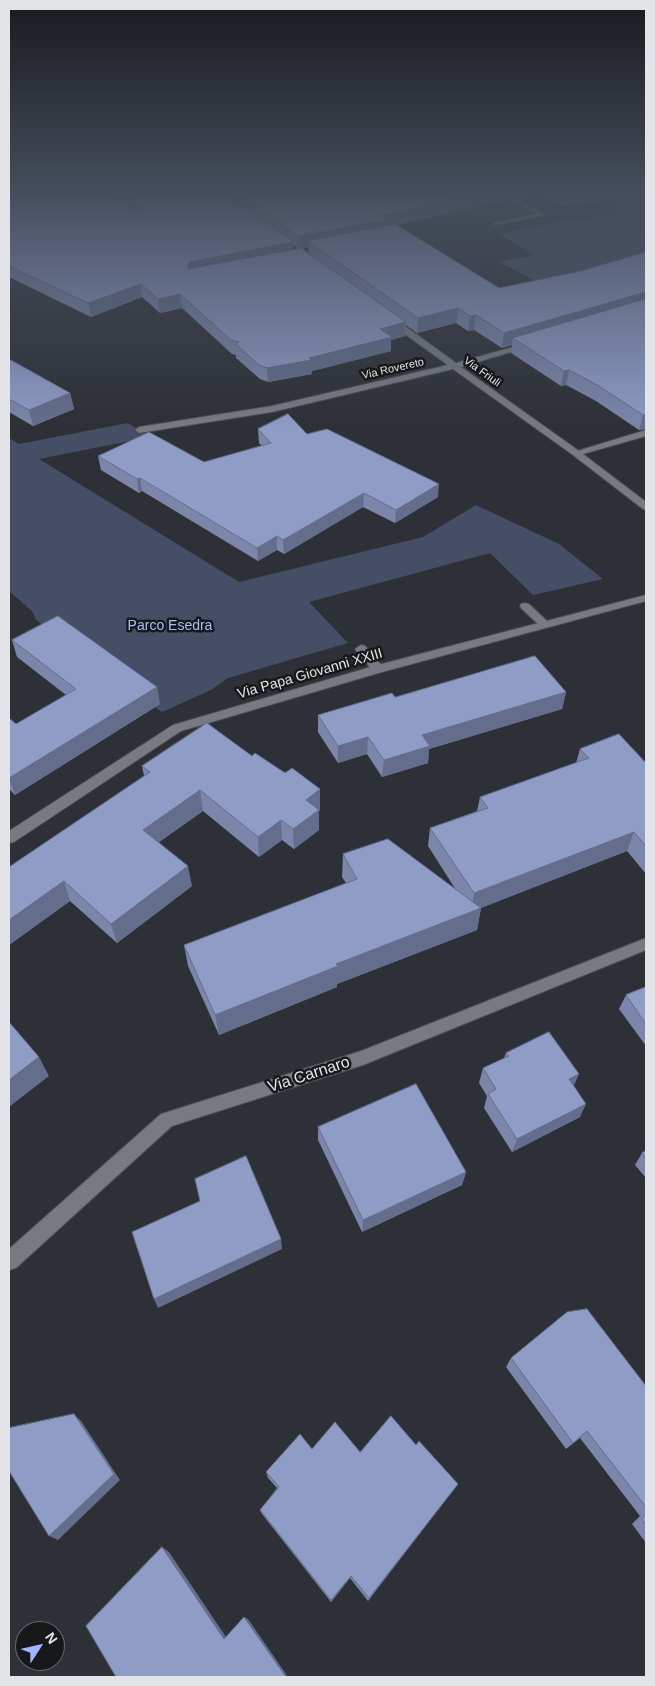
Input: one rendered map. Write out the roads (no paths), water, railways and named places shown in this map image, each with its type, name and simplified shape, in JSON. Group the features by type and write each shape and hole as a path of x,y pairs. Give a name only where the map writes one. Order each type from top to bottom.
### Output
{"street":[{"name":"Via Friuli","path":"385,316 576,453 646,507"},
{"name":"Via Rovereto","path":"139,430 272,408 454,366 537,342"},
{"path":"576,453 646,433"},
{"name":"Via Papa Giovanni XXIII","path":"9,838 177,728 378,670 646,598"},
{"path":"525,606 544,624"},
{"path":"361,649 378,670"},
{"name":"Via Carnaro","path":"9,1261 167,1120 363,1058 646,944"}],"park label":[{"name":"Parco Esedra","path":"170,626"}]}
